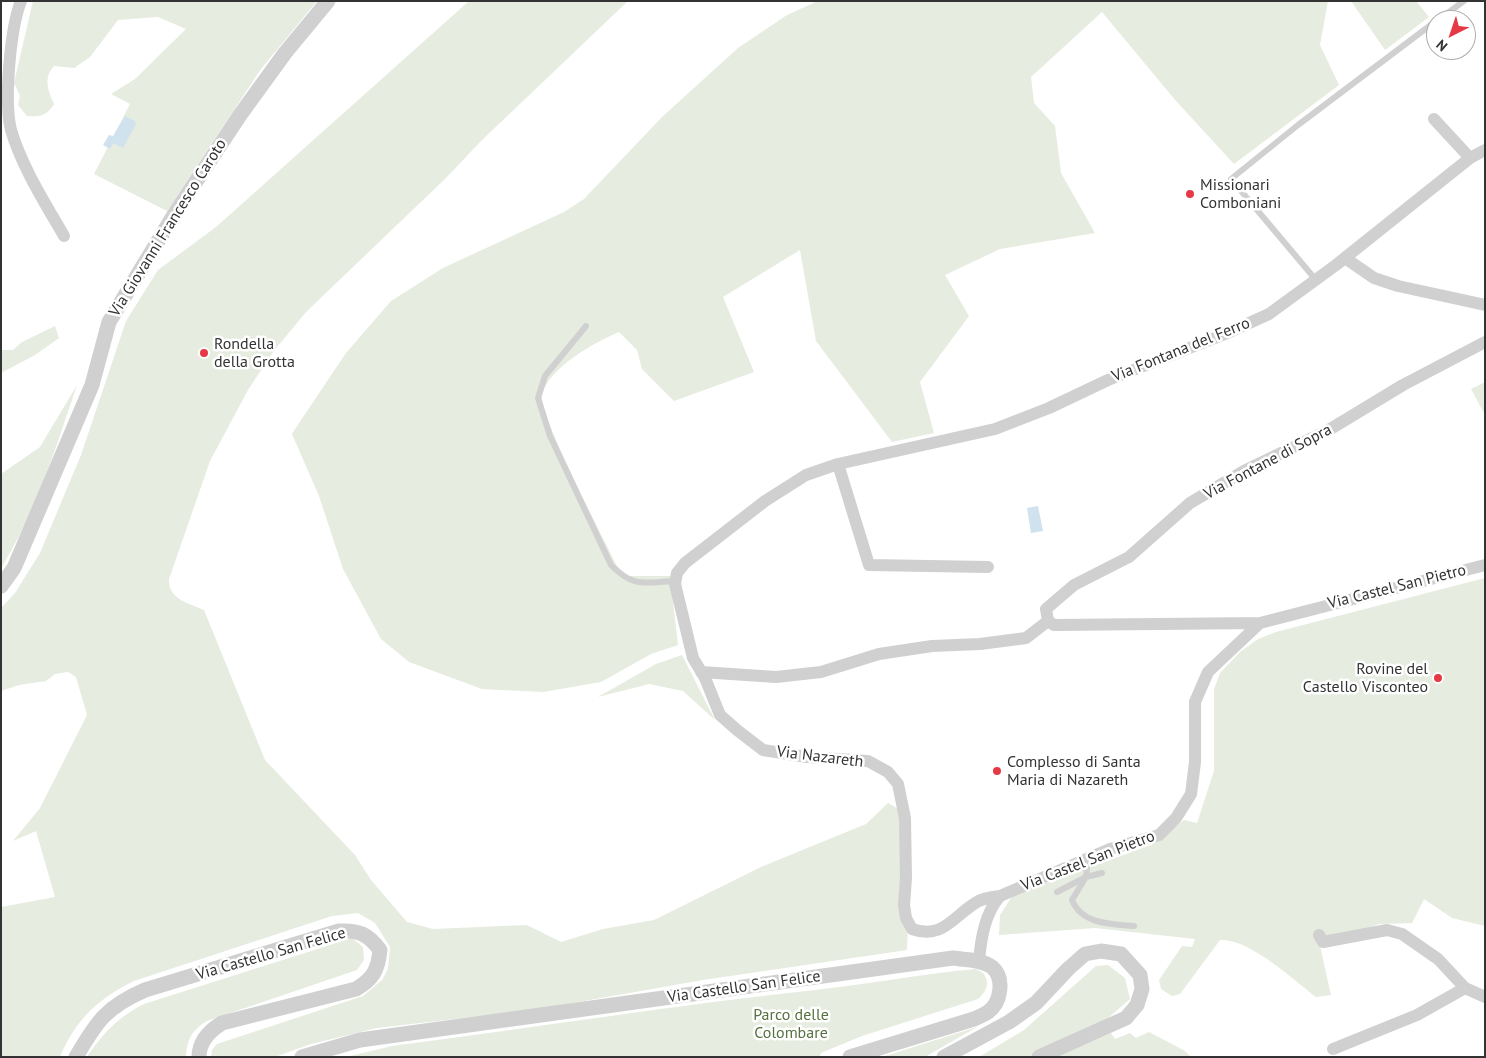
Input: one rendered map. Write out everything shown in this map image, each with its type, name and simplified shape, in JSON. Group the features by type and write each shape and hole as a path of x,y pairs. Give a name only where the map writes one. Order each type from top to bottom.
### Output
{"street":[{"path":"21,1 10,52 11,128 19,151 64,236"},
{"name":"Via Giovanni Francesco Caroto","path":"1,586 14,568 92,384 109,322 177,210 240,115 284,53 328,1"},
{"path":"1434,119 1479,154"},
{"name":"Via Fontana del Ferro","path":"676,581 678,572 685,563 766,501 806,474 838,464 995,429 1269,314 1345,258 1479,154"},
{"path":"1345,258 1374,278 1398,286 1485,305"},
{"name":"Via Fontane di Sopra","path":"1048,621 1046,609 1074,585 1129,557 1190,503 1244,471 1327,431 1403,385 1485,342"},
{"path":"838,464 869,566 988,567"},
{"name":"Via Castel San Pietro","path":"979,961 990,907 1000,896 1110,849 1159,835 1176,818 1191,794 1195,762 1195,702 1208,672 1260,623 1485,565"},
{"path":"676,581 681,615 693,658 701,672 776,677 821,672 879,654 932,646 980,644 1026,638 1048,621 1054,625 1260,623"},
{"name":"Via Nazareth","path":"701,672 720,715 763,750 807,757 868,761 888,772 898,784 902,795 906,852 904,904 906,918 912,929 925,934 943,928 978,901 1000,896"},
{"name":"Via Castello San Felice","path":"76,1057 105,1013 125,999 145,990 339,931 357,930 371,938 380,950 375,974 368,982 356,989 222,1023 209,1031 199,1048 199,1057"},
{"path":"1320,936 1324,942 1387,930 1402,934 1438,959 1465,988 1485,997"},
{"path":"944,1057 1001,1026 1036,1003 1085,954 1101,951 1121,954 1140,975 1142,989 1137,1005 1126,1018 1039,1057"},
{"name":"Via Castello San Felice","path":"302,1057 360,1040 954,958 979,961"},
{"path":"850,1057 974,1019 989,1012 998,1001 1001,985 992,967 979,961"},
{"path":"1333,1049 1418,1015 1465,988"}],"lane":[{"path":"1452,10 1464,1"},
{"path":"1316,280 1231,179 1298,124 1426,29"},
{"path":"586,326 544,376 538,398 550,436 611,564 623,577 642,584 676,581"},
{"path":"1088,859 1086,877 1072,900 1076,909 1087,918 1103,923 1134,926"},
{"path":"1057,892 1086,877 1102,873"}],"green space":[{"path":"33,1 317,1 261,69 167,211 94,174 130,104 111,94 135,79 186,29 158,17 118,20 90,57 74,68 54,66 49,75 48,89 54,104 43,115 27,116 18,105 20,96 14,83"},
{"path":"469,1 628,1 306,312 273,352 248,390 210,461 169,579 172,591 180,599 204,610 265,760 355,855 371,880 407,922 433,929 527,925 561,942 603,929 654,920 761,867 866,824 888,803 907,814 911,845 907,950 703,980 533,1010 377,1028 311,1044 275,1057 211,1057 212,1050 217,1044 363,996 382,980 388,969 390,947 375,923 358,913 332,916 134,981 99,1003 81,1021 60,1057 1,1057 1,907 55,897 36,831 13,841 40,808 87,715 76,677 68,672 55,674 46,681 19,685 1,691 1,608 15,593 40,553 81,455 126,321 158,270 216,227"},
{"path":"818,1 1328,1 1320,45 1339,85 1234,164 1176,101 1102,12 1031,77 1034,103 1055,126 1061,173 1095,233 1000,249 945,275 969,316 920,382 934,433 892,442 816,341 800,250 723,297 754,372 674,401 642,369 637,350 619,332 586,349 563,366 553,375 542,395 550,426 617,566 628,576 670,576 678,645 651,654 601,682 543,692 482,689 409,662 381,639 343,569 319,496 292,434 346,353 391,301 443,268 564,212 584,199 662,117 738,48 787,15"},
{"path":"1351,1 1416,1 1426,13 1426,19 1385,50"},
{"path":"55,326 59,338 35,355 1,373 1,350 13,350 22,342"},
{"path":"1485,382 1485,415 1471,389"},
{"path":"77,385 35,502 1,568 1,474 40,447"},
{"path":"1485,578 1485,926 1452,918 1424,899 1412,923 1379,924 1320,946 1331,995 1316,997 1271,961 1232,941 1220,940 1180,994 1172,996 1161,989 1159,980 1182,946 1192,947 1195,939 1095,928 999,935 1000,915 1013,895 1151,845 1184,820 1197,823 1214,771 1214,689 1220,673 1240,652 1258,639 1276,632"},
{"path":"682,655 715,720 683,691 649,684 598,697 656,664"},
{"path":"352,938 363,947 364,960 357,970 207,1021 191,1036 186,1057 87,1057 112,1026 126,1014 144,1004"},
{"path":"1108,965 1125,978 1130,999 1107,1019 1028,1057 979,1057 1024,1030 1096,966"},
{"name":"Parco delle Colombare","path":"976,969 983,973 987,980 985,990 978,999 862,1036 821,1053 820,1057 346,1057 392,1046"},
{"path":"977,1027 925,1057 882,1057"},
{"path":"1149,1032 1185,1051 1191,1057 1056,1057 1111,1033 1115,1039 1130,1033 1136,1038"}],"water":[{"path":"125,116 135,121 136,124 123,148 113,143 110,149 103,145 109,135 113,136"},
{"path":"1038,506 1043,531 1031,533 1027,508"}],"place":[{"name":"Missionari Comboniani","path":"1190,194"},
{"name":"Rondella della Grotta","path":"204,353"},
{"name":"Rovine del Castello Visconteo","path":"1438,678"},
{"name":"Complesso di Santa Maria di Nazareth","path":"997,771"}]}
